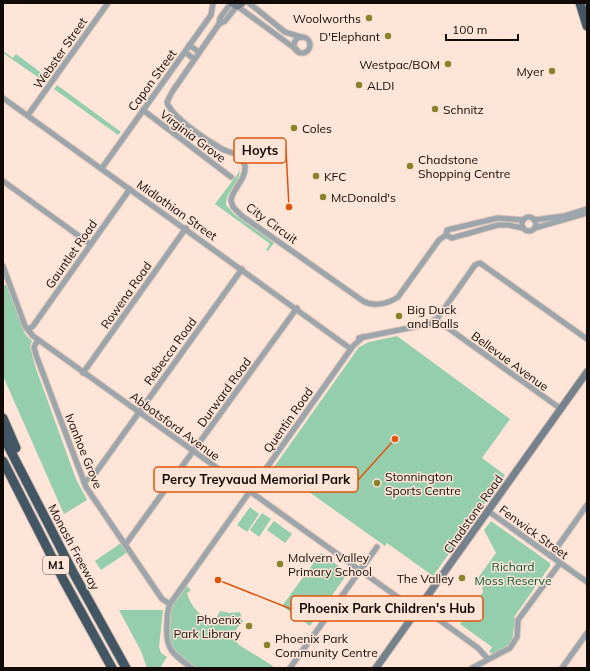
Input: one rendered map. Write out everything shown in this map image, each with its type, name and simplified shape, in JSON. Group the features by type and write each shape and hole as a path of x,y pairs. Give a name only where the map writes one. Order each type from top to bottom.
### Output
{"highway":[{"path":"580,3 587,26"},
{"path":"3,418 33,494"},
{"name":"Monash Freeway","path":"3,436 74,574 126,668"},
{"name":"Monash Freeway","path":"3,461 60,574 112,668"}],"street":[{"name":"Webster Street","path":"28,115 108,3"},
{"name":"Capon Street","path":"102,168 212,13 213,3"},
{"path":"235,4 297,50 305,52 310,47 308,39 285,32 249,3"},
{"name":"City Circuit","path":"235,4 225,21 219,24 194,59 169,96 167,102 170,109 179,119 217,145 242,159 245,165 242,178 231,197 233,207 279,242 308,260 363,301 374,305 389,302 398,297 439,240 446,235 447,230 450,228 494,219 523,220"},
{"path":"297,50 295,42 301,37"},
{"path":"189,45 199,52"},
{"path":"185,52 194,59"},
{"name":"Midlothian Street","path":"3,98 352,347"},
{"name":"Virginia Grove","path":"143,110 231,177"},
{"path":"3,182 90,244"},
{"name":"Gauntlet Road","path":"28,330 33,326 130,189"},
{"path":"523,228 523,220 529,217 534,220 564,216 587,209"},
{"path":"446,235 452,238 500,225 523,228 528,232 535,228 587,213"},
{"path":"534,220 535,228"},
{"name":"Rowena Road","path":"83,373 186,228"},
{"path":"436,320 475,265 480,262 587,339"},
{"path":"3,266 28,330 38,340"},
{"name":"Rebecca Road","path":"84,482 94,475 242,269"},
{"name":"Durward Road","path":"125,545 194,452 297,308"},
{"name":"Quentin Road","path":"170,604 352,347 363,337 426,324 430,325 436,320"},
{"name":"Bellevue Avenue","path":"436,320 560,409"},
{"name":"Abbotsford Avenue","path":"38,340 360,571 478,648 488,660"},
{"name":"Ivanhoe Grove","path":"38,340 34,347 36,356 84,482 162,599 170,604"},
{"name":"Chadstone Road","path":"376,668 587,372"},
{"path":"550,556 587,505"},
{"name":"Fenwick Street","path":"488,511 587,582"},
{"path":"290,668 377,547"},
{"path":"472,668 510,648 518,637 518,620 560,563"},
{"path":"170,604 166,633 168,646 173,654 192,668"},
{"path":"562,668 587,633"}],"green space":[{"path":"3,51 13,58 16,54 48,78 45,82 3,53"},
{"path":"57,85 121,132 118,135 54,89"},
{"path":"239,168 240,173 239,177 228,195 226,205 234,214 274,243 268,251 266,250 270,244 215,204 239,172"},
{"path":"7,284 25,334 32,341 30,346 35,366 76,479 87,500 64,514 3,376 3,286"},
{"path":"397,336 510,419 482,458 505,475 433,576 387,543 385,546 274,467 359,347 369,342"},
{"path":"250,507 259,514 247,532 237,525"},
{"path":"262,513 271,519 259,537 250,530"},
{"path":"274,521 292,534 285,543 267,530"},
{"name":"Richard Moss Reserve","path":"491,521 550,563 550,566 514,617 516,619 511,643 494,654 489,652 492,647 460,624 483,592 482,586 475,582 496,553 484,530"},
{"path":"121,543 128,552 101,570 95,561"},
{"path":"321,553 348,573 310,626 282,606"},
{"path":"185,584 191,590 187,593 194,607 201,615 210,621 214,623 220,611 230,613 240,612 243,622 237,628 233,638 239,645 273,666 271,668 195,668 174,653 170,637 171,604"},
{"path":"119,610 163,610 159,647 161,653 167,657 160,668 147,668 141,651"}],"place":[{"name":"Woolworths","path":"369,18"},
{"name":"D'Elephant","path":"388,36"},
{"name":"Westpac/BOM","path":"448,64"},
{"name":"Myer","path":"552,71"},
{"name":"ALDI","path":"359,85"},
{"name":"Schnitz","path":"435,109"},
{"name":"Coles","path":"294,128"},
{"name":"Chadstone Shopping Centre","path":"410,166"},
{"name":"KFC","path":"316,176"},
{"name":"McDonald's","path":"323,197"},
{"name":"Hoyts","path":"289,207"},
{"name":"Big Duck and Balls","path":"399,316"},
{"name":"Percy Treyvaud Memorial Park","path":"395,439"},
{"name":"Stonnington Sports Centre","path":"377,483"},
{"name":"Malvern Valley Primary School","path":"280,564"},
{"name":"The Valley","path":"462,578"},
{"name":"Phoenix Park Children's Hub","path":"218,580"},
{"name":"Phoenix Park Library","path":"249,626"},
{"name":"Phoenix Park Community Centre","path":"267,645"}]}
